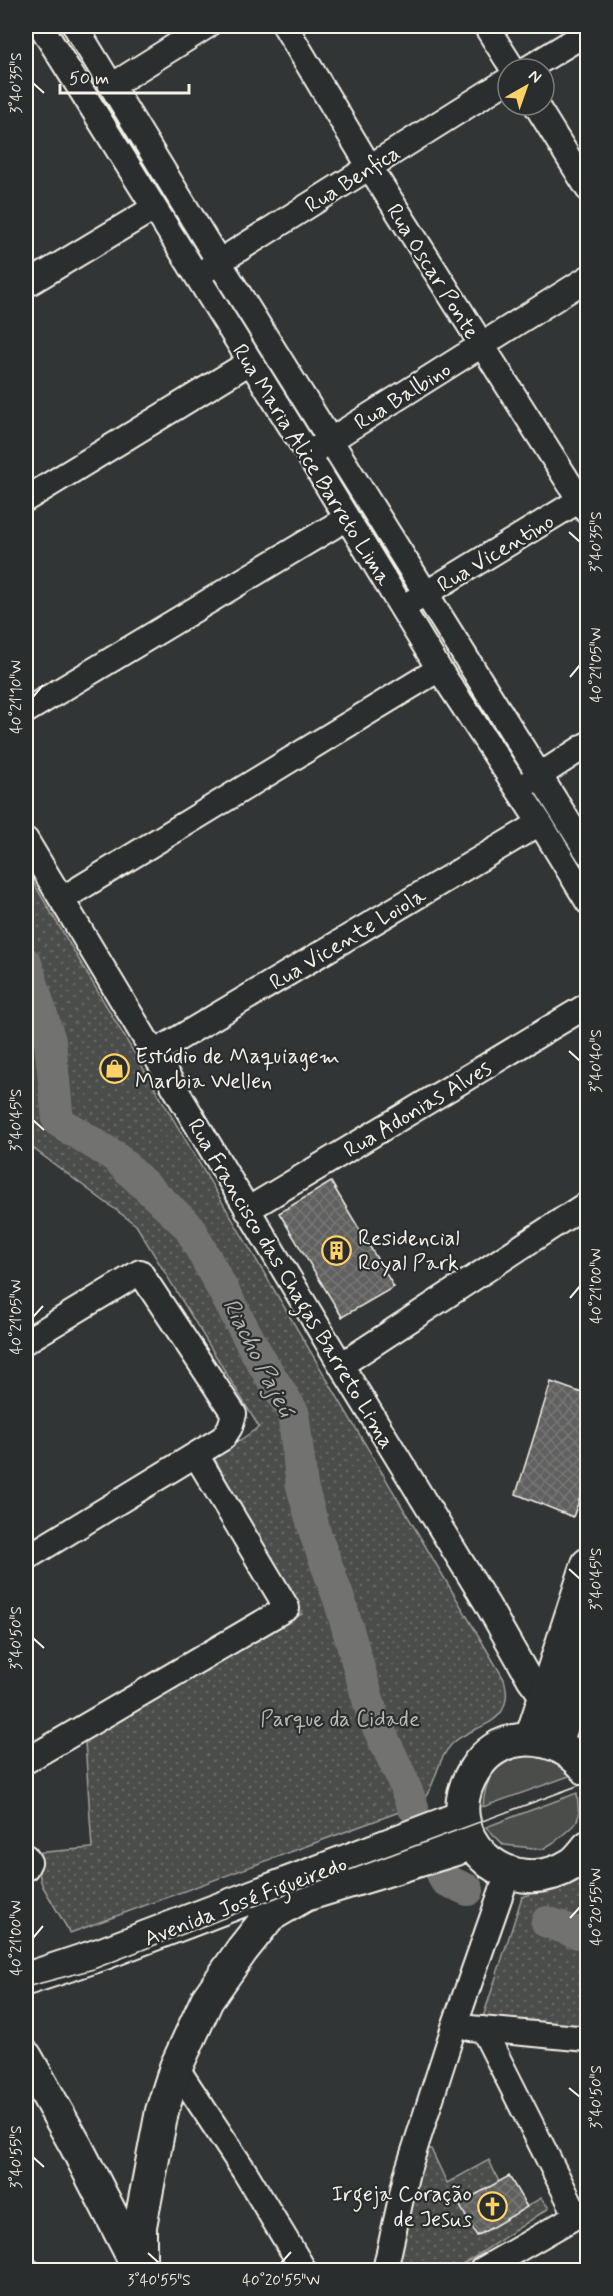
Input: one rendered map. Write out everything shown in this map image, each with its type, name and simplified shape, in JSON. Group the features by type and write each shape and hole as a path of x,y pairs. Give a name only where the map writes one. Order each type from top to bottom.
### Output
{"main road":[{"path":"548,1726 588,1564"},
{"path":"588,1647 548,1726 494,1749 479,1762 468,1778 462,1797 467,1830 488,1862 508,1873 531,1877 553,1873 574,1863 588,1847"},
{"path":"548,1726 588,1770"},
{"name":"Avenida José Figueiredo","path":"26,1978 467,1830"},
{"name":"Avenida José Figueiredo","path":"139,2269 140,2226 151,2164 162,2111 176,2067 207,2000 242,1950 269,1916 305,1895 467,1830"},
{"path":"26,2057 76,2146 139,2269"}],"street":[{"name":"Rua Maria Alice Barreto Lima","path":"40,26 308,454 439,669 540,823 588,902"},
{"name":"Rua Maria Alice Barreto Lima","path":"75,26 219,262 588,853"},
{"path":"113,85 207,26"},
{"name":"Rua Oscar Ponte","path":"285,26 481,345 585,503"},
{"path":"486,26 505,57"},
{"path":"547,57 588,32"},
{"name":"Rua Benfica","path":"196,277 496,87"},
{"path":"543,117 588,189"},
{"path":"26,285 154,208"},
{"name":"Rua Balbino","path":"308,454 588,278"},
{"path":"26,500 250,362"},
{"name":"Rua Vicentino","path":"402,608 585,503"},
{"path":"26,711 347,518"},
{"path":"62,899 439,669"},
{"path":"518,789 588,744"},
{"name":"Rua Vicente Loiola","path":"154,1053 540,823"},
{"name":"Rua Francisco das Chagas Barreto Lima","path":"26,840 247,1210 488,1604 530,1680 548,1726"},
{"name":"Rua Adonias Alves","path":"247,1210 588,1005"},
{"path":"341,1365 588,1203"},
{"path":"26,1341 140,1272 234,1414 223,1438 26,1558"},
{"path":"26,1761 287,1608 196,1455"},
{"path":"385,2271 406,2176 454,2027 508,1873"},
{"path":"454,2027 588,2039"},
{"path":"482,2271 582,2211 483,2029"},
{"path":"176,2067 245,2172 304,2271"}],"green space":[{"name":"Parque da Cidade","path":"26,870 504,1679 506,1691 504,1707 497,1717 458,1739 446,1751 429,1791 418,1805 70,1933 42,1885 34,1853 92,1848 85,1741 302,1614 214,1458 259,1427 136,1225 26,1143"},
{"path":"531,1753 549,1757 572,1775 483,1807 487,1785 496,1770 510,1760"},
{"path":"577,1793 579,1815 576,1823 543,1849 504,1845 486,1827"},
{"path":"587,1865 587,2029 483,2017 522,1897 574,1878"},
{"path":"426,2148 431,2149 447,2183 489,2160 499,2182 459,2204 477,2236 541,2198 549,2208 455,2270 391,2270"}],"building":[{"name":"Residencial Royal Park","path":"331,1182 394,1287 342,1317 279,1213"},
{"path":"551,1382 588,1395 588,1476 573,1517 516,1494"},
{"name":"Irgeja Coração de Jesus","path":"509,2176 527,2207 477,2236 459,2204"}],"waterway":[{"name":"Riacho Pajeú","path":"26,963 50,1041 58,1121 114,1156 189,1227 261,1361 293,1412 302,1486 316,1536 340,1602 373,1717 413,1807"},
{"name":"Riacho Pajeú","path":"438,1864 445,1880 468,1890"},
{"name":"Riacho Pajeú","path":"547,1922 578,1933 588,1930"}],"tram line":[{"path":"26,1987 94,1969 298,1889 588,1782"}],"railway":[{"path":"26,2256 44,2270"}],"place":[{"name":"Estúdio de Maquiagem Marbia Wellen","path":"114,1068"},
{"name":"Residencial Royal Park","path":"337,1250"},
{"name":"Irgeja Coração de Jesus","path":"493,2206"}]}
